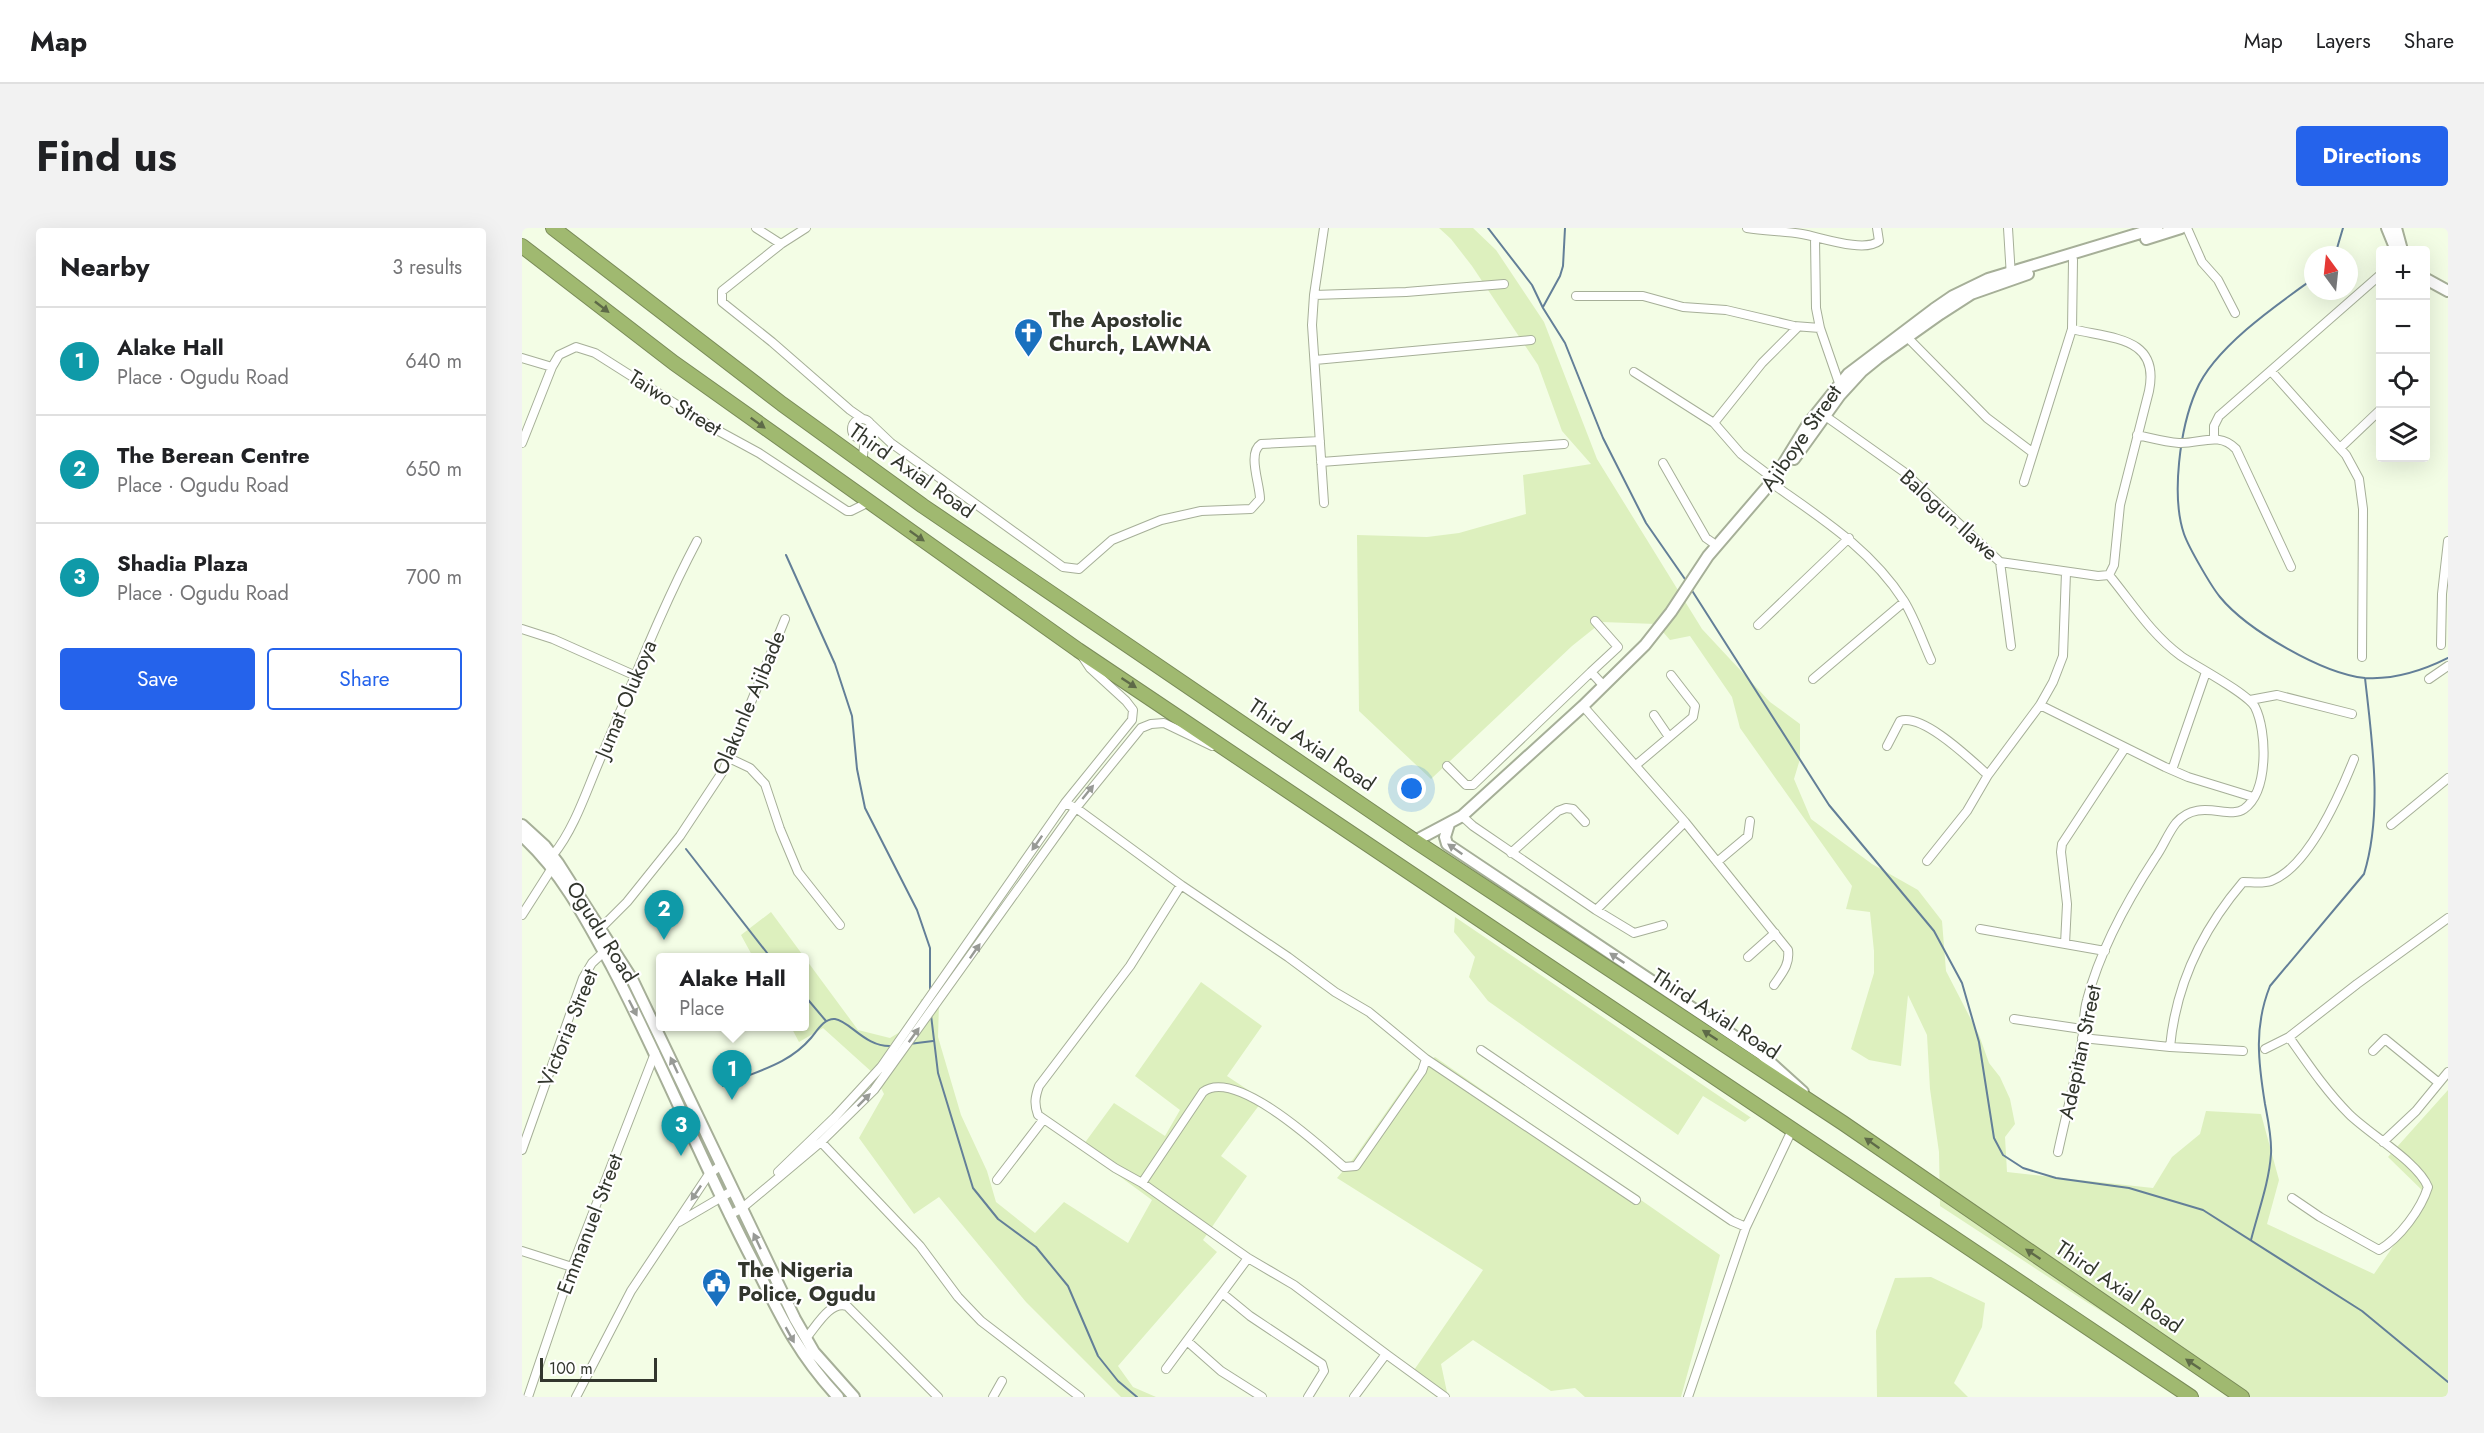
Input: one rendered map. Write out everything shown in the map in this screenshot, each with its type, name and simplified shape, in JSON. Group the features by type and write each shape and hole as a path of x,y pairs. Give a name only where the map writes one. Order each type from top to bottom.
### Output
{"highway":[{"name":"Third Axial Road","path":"553,228 669,318 923,507 1415,840 1815,1105 2242,1397"},
{"path":"559,228 575,244"},
{"path":"522,246 674,363 1078,650 2191,1397"},
{"path":"522,256 582,291"}],"street":[{"path":"756,228 781,244"},
{"path":"806,228 781,244 722,291 722,302 891,443 1063,567 1075,569 1083,567 1112,540 1161,520 1201,512 1251,509 1260,499 1254,454 1258,446 1320,441"},
{"path":"1324,228 1312,325 1324,503"},
{"path":"1747,228 1805,234 1838,243 1873,245 1879,241 1877,228"},
{"path":"2008,228 2010,276"},
{"path":"2010,276 2157,228"},
{"path":"2010,276 2181,228"},
{"path":"2187,228 2202,261 2218,280 2235,313"},
{"path":"2387,228 2394,246"},
{"path":"2396,228 2401,246"},
{"path":"1815,238 1816,308 1820,328 1839,383"},
{"path":"2024,482 2073,329 2073,260"},
{"name":"Ajiboye Street","path":"1821,413 1862,371 1940,314 1971,294 2010,276"},
{"name":"Ajiboye Street","path":"1415,840 1462,816 1583,706 1645,645 1671,612 1717,544 1775,483 1839,383 1874,352 1953,296 1988,279 2010,276"},
{"path":"2214,438 2214,426 2219,416 2376,279"},
{"path":"2430,281 2448,291"},
{"path":"1314,296 1406,292 1504,284"},
{"path":"1576,296 1643,296 1683,308 1726,309 1798,327 1820,328"},
{"path":"1714,423 1762,363 1798,327"},
{"path":"2040,705 2188,777 2253,797 2263,773 2258,715 2250,700 2180,655 2148,627 2109,574 2114,565 2120,505 2152,376 2148,357 2131,344 2073,329"},
{"path":"1908,338 1987,418 2032,452"},
{"path":"1316,360 1531,340"},
{"name":"Taiwo Street","path":"522,443 552,367 559,355 576,347 595,353 715,429 759,453 847,511 869,502"},
{"path":"522,358 552,367"},
{"path":"2271,371 2340,448 2360,479 2363,509 2362,657"},
{"path":"1634,372 1714,423 1741,454 1869,556 1904,602 1931,660"},
{"path":"843,448 854,435 854,423 850,410"},
{"name":"Balogun Ilawe","path":"1821,413 1904,472 2000,562 2098,576 2109,574"},
{"path":"2340,448 2376,414"},
{"path":"854,423 864,419"},
{"path":"862,463 867,437 872,432 871,424"},
{"path":"854,435 891,443"},
{"path":"2138,435 2177,443 2214,438 2229,441 2236,448 2291,567"},
{"path":"1321,462 1564,444"},
{"path":"1663,463 1706,538 1717,544"},
{"path":"1758,625 1849,538"},
{"name":"Jumat Olukoya","path":"552,855 561,844 580,805 673,587 697,541"},
{"path":"2440,645 2448,541"},
{"path":"2000,562 2011,646"},
{"path":"1927,861 1967,811 1988,775 2040,705 2053,682 2063,656 2066,572"},
{"path":"1813,679 1904,602"},
{"name":"Olakunle Ajibade","path":"601,928 627,902 680,836 723,771 785,619"},
{"path":"1447,766 1466,785 1473,785 1618,646 1595,621"},
{"path":"522,629 553,639 636,676"},
{"path":"937,996 1065,803 1132,720 1132,710 1118,693 1090,668 1078,650"},
{"path":"2429,679 2448,666"},
{"path":"1591,672 1603,685"},
{"path":"2172,770 2206,672"},
{"path":"1636,765 1696,712 1695,706 1671,675"},
{"path":"2250,700 2277,695 2352,714"},
{"path":"1583,706 1685,822 1788,950 1787,967 1774,985"},
{"path":"1653,715 1670,737"},
{"path":"1887,746 1900,721 1906,719 1939,733 1988,775"},
{"path":"728,1212 740,1206 821,1142 874,1090 884,1070 937,996 1076,808 1141,728 1164,723 1198,741 1228,751"},
{"path":"2065,944 2067,904 2062,844 2125,748"},
{"path":"729,758 750,768 765,784 798,872 840,925"},
{"path":"2170,1047 2176,1002 2184,976 2206,933 2232,893 2243,882 2263,883 2279,877 2310,846 2339,795 2354,759"},
{"path":"2391,825 2448,778"},
{"name":"Adepitan Street","path":"2058,1152 2082,1038 2086,1000 2105,951 2134,892 2176,823 2199,810 2229,812 2244,809 2253,797"},
{"path":"1065,803 1076,808 1181,885 1288,957 1335,993 1369,1012 1426,1059 1636,1200"},
{"path":"1511,853 1558,811 1566,808 1573,810 1585,822"},
{"path":"1462,816 1511,853 1634,933 1663,925"},
{"path":"1717,862 1748,836 1750,821"},
{"path":"1596,910 1685,822"},
{"path":"1449,824 1445,837 1447,844 1761,1054 1788,1076 1815,1105"},
{"name":"Ogudu Road","path":"522,825 552,855 601,928 607,949 720,1197 794,1342 814,1371 838,1397"},
{"name":"Ogudu Road","path":"522,836 552,868 607,949 632,980 656,1031"},
{"path":"522,915 552,868"},
{"path":"1181,885 1130,966 1039,1086 1035,1096 1035,1106 1043,1120 1142,1183 1248,1258 1294,1285 1445,1397"},
{"path":"2265,1049 2289,1038 2356,984 2448,918"},
{"path":"1980,929 2105,951"},
{"path":"1748,957 1775,933"},
{"name":"Victoria Street","path":"522,1150 583,978 607,949"},
{"path":"2014,1019 2082,1029"},
{"name":"Ogudu Road","path":"656,1031 732,1191 806,1338 826,1367 854,1397"},
{"path":"2082,1038 2170,1047 2243,1051"},
{"path":"2289,1038 2324,1087 2351,1117 2415,1169 2428,1186 2425,1197 2409,1221 2388,1245 2379,1251 2292,1198"},
{"path":"2373,1051 2385,1038 2439,1083"},
{"path":"1481,1050 1732,1221 1746,1227"},
{"name":"Emmanuel Street","path":"528,1397 572,1268 655,1053"},
{"path":"1142,1183 1203,1092 1216,1087 1247,1094 1303,1132 1344,1167 1356,1166 1422,1071 1426,1059"},
{"path":"740,1206 884,1070"},
{"path":"2384,1142 2416,1111 2448,1072"},
{"path":"997,1180 1043,1120"},
{"path":"1688,1397 1746,1227 1792,1130"},
{"path":"821,1142 920,1246 958,1297 981,1321 1080,1397"},
{"path":"576,1397 631,1291 709,1174 720,1166"},
{"path":"675,1224 732,1191"},
{"path":"522,1251 572,1268"},
{"path":"1166,1369 1248,1258"},
{"path":"1222,1293 1250,1316 1322,1364 1324,1371 1308,1397"},
{"path":"806,1338 832,1307 843,1304 938,1397"},
{"path":"1187,1341 1221,1371 1262,1397"},
{"path":"1354,1397 1386,1354"},
{"path":"993,1397 1002,1381"}],"green space":[{"path":"1439,228 1473,228 1496,250 1544,322 1597,459 1702,629 1770,702 1800,724 1800,759 1794,779 1811,819 1872,864 1918,890 1942,921 1946,971 1979,1035 1989,1063 2000,1077 2010,1099 2015,1124 2005,1137 2007,1172 2153,1188 2172,1157 2200,1134 2206,1111 2261,1114 2279,1180 2267,1224 2374,1274 2428,1196 2388,1157 2448,1090 2448,1397 2240,1397 2088,1303 1940,1206 1939,1152 1930,1089 1927,1035 1908,995 1901,1066 1869,1060 1851,1049 1874,973 1870,912 1846,909 1852,886 1740,728 1732,697 1690,636 1670,640 1656,624 1602,622 1572,646 1431,779 1359,711 1357,535 1427,537 1459,533 1526,514 1523,475 1591,464 1562,431 1538,365 1472,266 1451,239"},
{"path":"771,912 801,953 751,953 741,935"},
{"path":"1455,917 1751,1117 1745,1122 1703,1096 1678,1135 1488,1001 1469,977 1475,957 1454,932"},
{"path":"809,964 858,1030 890,1038 915,1023 921,999 939,1004 938,1037 961,1115 987,1171 996,1202 1035,1233 1064,1202 1128,1243 1152,1200 1081,1148 1114,1103 1165,1136 1180,1110 1135,1076 1201,982 1262,1026 1227,1076 1263,1100 1221,1156 1247,1176 1203,1240 1217,1252 1118,1366 1133,1387 1156,1397 1121,1397 1026,1302 939,1197 914,1214 859,1138 884,1094 874,1074 823,1028 799,1042 793,1031 809,1031"},
{"path":"1435,1057 1720,1255 1681,1397 1585,1397 1575,1388 1551,1391 1473,1340 1441,1364 1448,1397 1412,1373 1483,1270 1337,1178 1354,1158 1415,1071"},
{"path":"1931,1277 1985,1303 1982,1327 1954,1383 1968,1397 1877,1397 1876,1331 1895,1278"}],"waterway":[{"path":"1488,228 1532,285 1543,308 1565,343 1603,438 1646,523 1687,582"},
{"path":"1543,307 1563,266 1565,228"},
{"path":"2338,246 2343,228"},
{"path":"2304,286 2264,315 2231,344 2204,375 2196,391 2190,406 2179,462 2178,501 2184,534 2211,584 2232,610 2267,636 2308,659 2348,675 2387,678 2408,674 2448,658"},
{"path":"786,555 835,664 852,716 857,769 865,808 917,910 930,948 930,991"},
{"path":"1691,589 1829,805 1934,931 1962,983 1979,1042 1994,1138 2003,1155 2023,1168 2056,1178 2129,1188 2203,1210 2362,1311 2448,1382"},
{"path":"2251,1240 2266,1187 2271,1154 2259,1058 2261,1015 2265,1001 2270,986 2364,874 2370,850 2375,801 2365,678"},
{"path":"686,849 767,953"},
{"path":"809,1001 826,1021"},
{"path":"931,1015 938,1073 973,1188 998,1219 1036,1247 1068,1286 1098,1356 1118,1381 1137,1397"},
{"path":"723,1086 781,1062 802,1047 824,1023 831,1019 847,1024 874,1043 892,1046"},
{"path":"909,1044 933,1041"}],"place":[{"name":"The Apostolic Church, LAWNA","path":"1028,358"},
{"name":"The Berean Centre","path":"664,940"},
{"name":"Alake Hall","path":"732,1100"},
{"name":"Shadia Plaza","path":"681,1156"},
{"name":"The Nigeria Police, Ogudu","path":"717,1308"}]}
